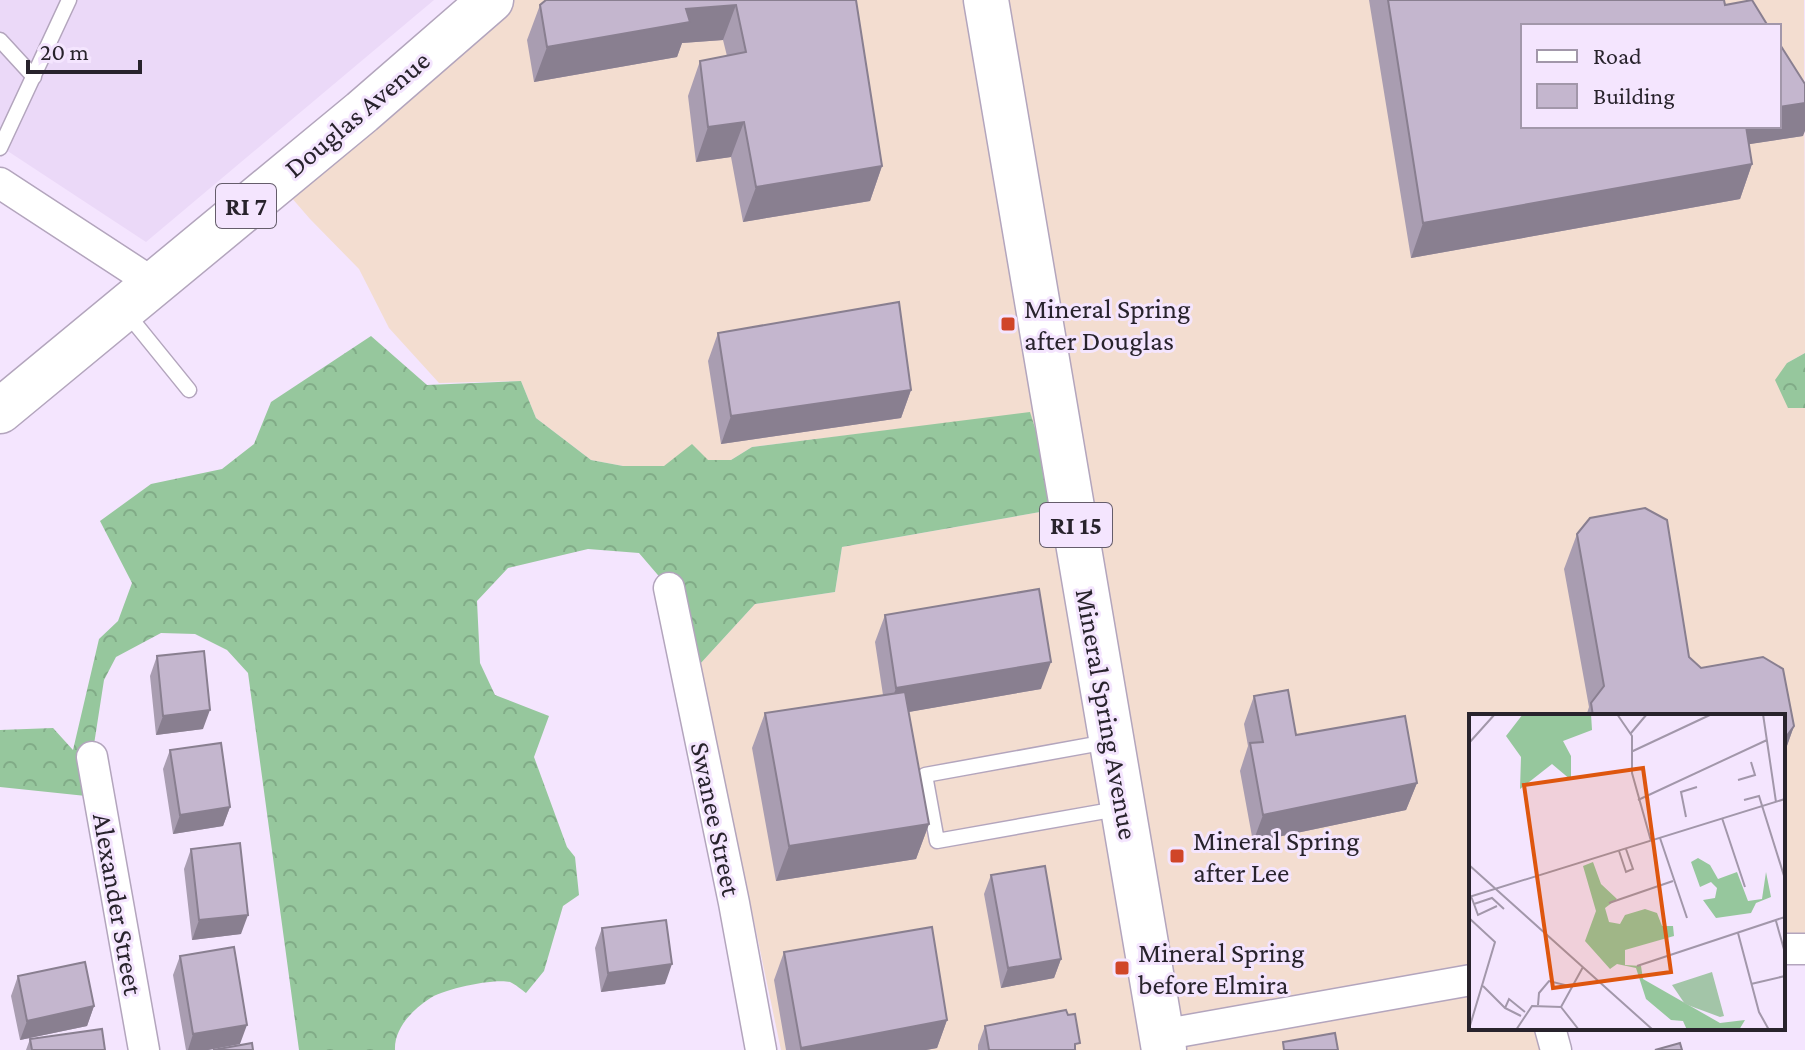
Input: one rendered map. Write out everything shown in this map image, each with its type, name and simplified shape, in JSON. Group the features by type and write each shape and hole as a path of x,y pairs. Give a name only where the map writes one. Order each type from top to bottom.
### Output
{"main road":[{"name":"Douglas Avenue","path":"0,411 362,112 491,0"},
{"name":"Mineral Spring Avenue","path":"986,0 1163,1042"}],"street":[{"path":"0,183 138,296"},
{"name":"Swanee Street","path":"669,588 761,1050"},
{"name":"Alexander Street","path":"92,757 144,1050"},
{"path":"1163,1042 1469,980"},
{"path":"1551,1030 1556,1050"}],"lane":[{"path":"0,148 69,0"},
{"path":"0,40 34,77"},
{"path":"138,296 189,390"},
{"path":"1112,741 925,775 937,841 1123,807"}],"shaded area":[{"path":"0,0 434,0 146,242 0,146"},
{"path":"480,0 1804,0 1805,353 1787,363 1788,408 1805,408 1805,950 1785,947 1785,714 1469,714 1469,1030 1551,1030 1554,1050 781,1050 700,664 755,604 835,592 842,547 1040,512 1049,505 1038,437 1030,413 752,447 731,460 623,466 591,460 536,418 521,381 439,383 389,328 359,269 271,174"}],"green space":[{"path":"371,336 427,385 521,381 536,418 591,460 623,466 664,466 692,444 708,460 731,460 752,447 1030,412 1038,437 1049,505 1040,512 842,547 835,592 755,604 700,664 669,588 639,553 588,549 508,568 477,601 480,663 495,695 549,716 534,757 567,847 575,857 579,895 563,906 544,971 526,993 512,983 502,981 468,985 436,995 405,1021 395,1042 395,1050 299,1050 248,673 227,650 195,634 161,633 116,657 104,680 86,796 0,787 0,730 53,728 73,750 99,639 118,621 132,583 100,521 151,484 222,469 254,444 271,402"},
{"path":"1805,353 1805,408 1788,408 1775,380 1787,363"}],"building":[{"path":"546,0 856,0 882,166 756,187 744,122 708,127 700,61 746,52 736,5 686,9 690,22 547,47 540,5"},
{"path":"1388,0 1724,0 1725,5 1752,0 1767,24 1521,24 1521,128 1746,128 1752,164 1423,223"},
{"path":"1781,46 1805,84 1805,103 1781,107"},
{"path":"899,302 911,390 731,416 718,333"},
{"path":"1645,508 1667,520 1689,657 1701,668 1763,657 1783,669 1794,726 1785,738 1785,714 1593,714 1591,703 1604,686 1577,534 1590,518"},
{"path":"1039,589 1051,662 896,688 885,615"},
{"path":"204,651 210,710 163,716 157,656"},
{"path":"1288,690 1296,735 1405,716 1417,783 1263,815 1250,743 1263,742 1254,696"},
{"path":"905,692 929,824 789,846 765,713"},
{"path":"221,743 230,807 180,815 170,750"},
{"path":"240,843 248,915 199,920 191,849"},
{"path":"1045,866 1061,959 1008,968 991,875"},
{"path":"666,920 672,964 608,973 602,928"},
{"path":"932,927 947,1020 801,1048 784,952"},
{"path":"234,947 247,1025 193,1034 180,956"},
{"path":"85,962 94,1006 27,1021 18,976"},
{"path":"1066,1010 1068,1015 1075,1014 1080,1043 1075,1044 1075,1050 989,1050 985,1026"},
{"path":"102,1029 105,1050 32,1050 30,1039"},
{"path":"1335,1033 1338,1050 1284,1050 1283,1042"},
{"path":"252,1043 253,1050 213,1050"},
{"path":"1680,1043 1682,1050 1655,1050"}],"place":[{"name":"Mineral Spring after Douglas","path":"1008,324"},
{"name":"Mineral Spring after Lee","path":"1177,856"},
{"name":"Mineral Spring before Elmira","path":"1122,968"}]}
